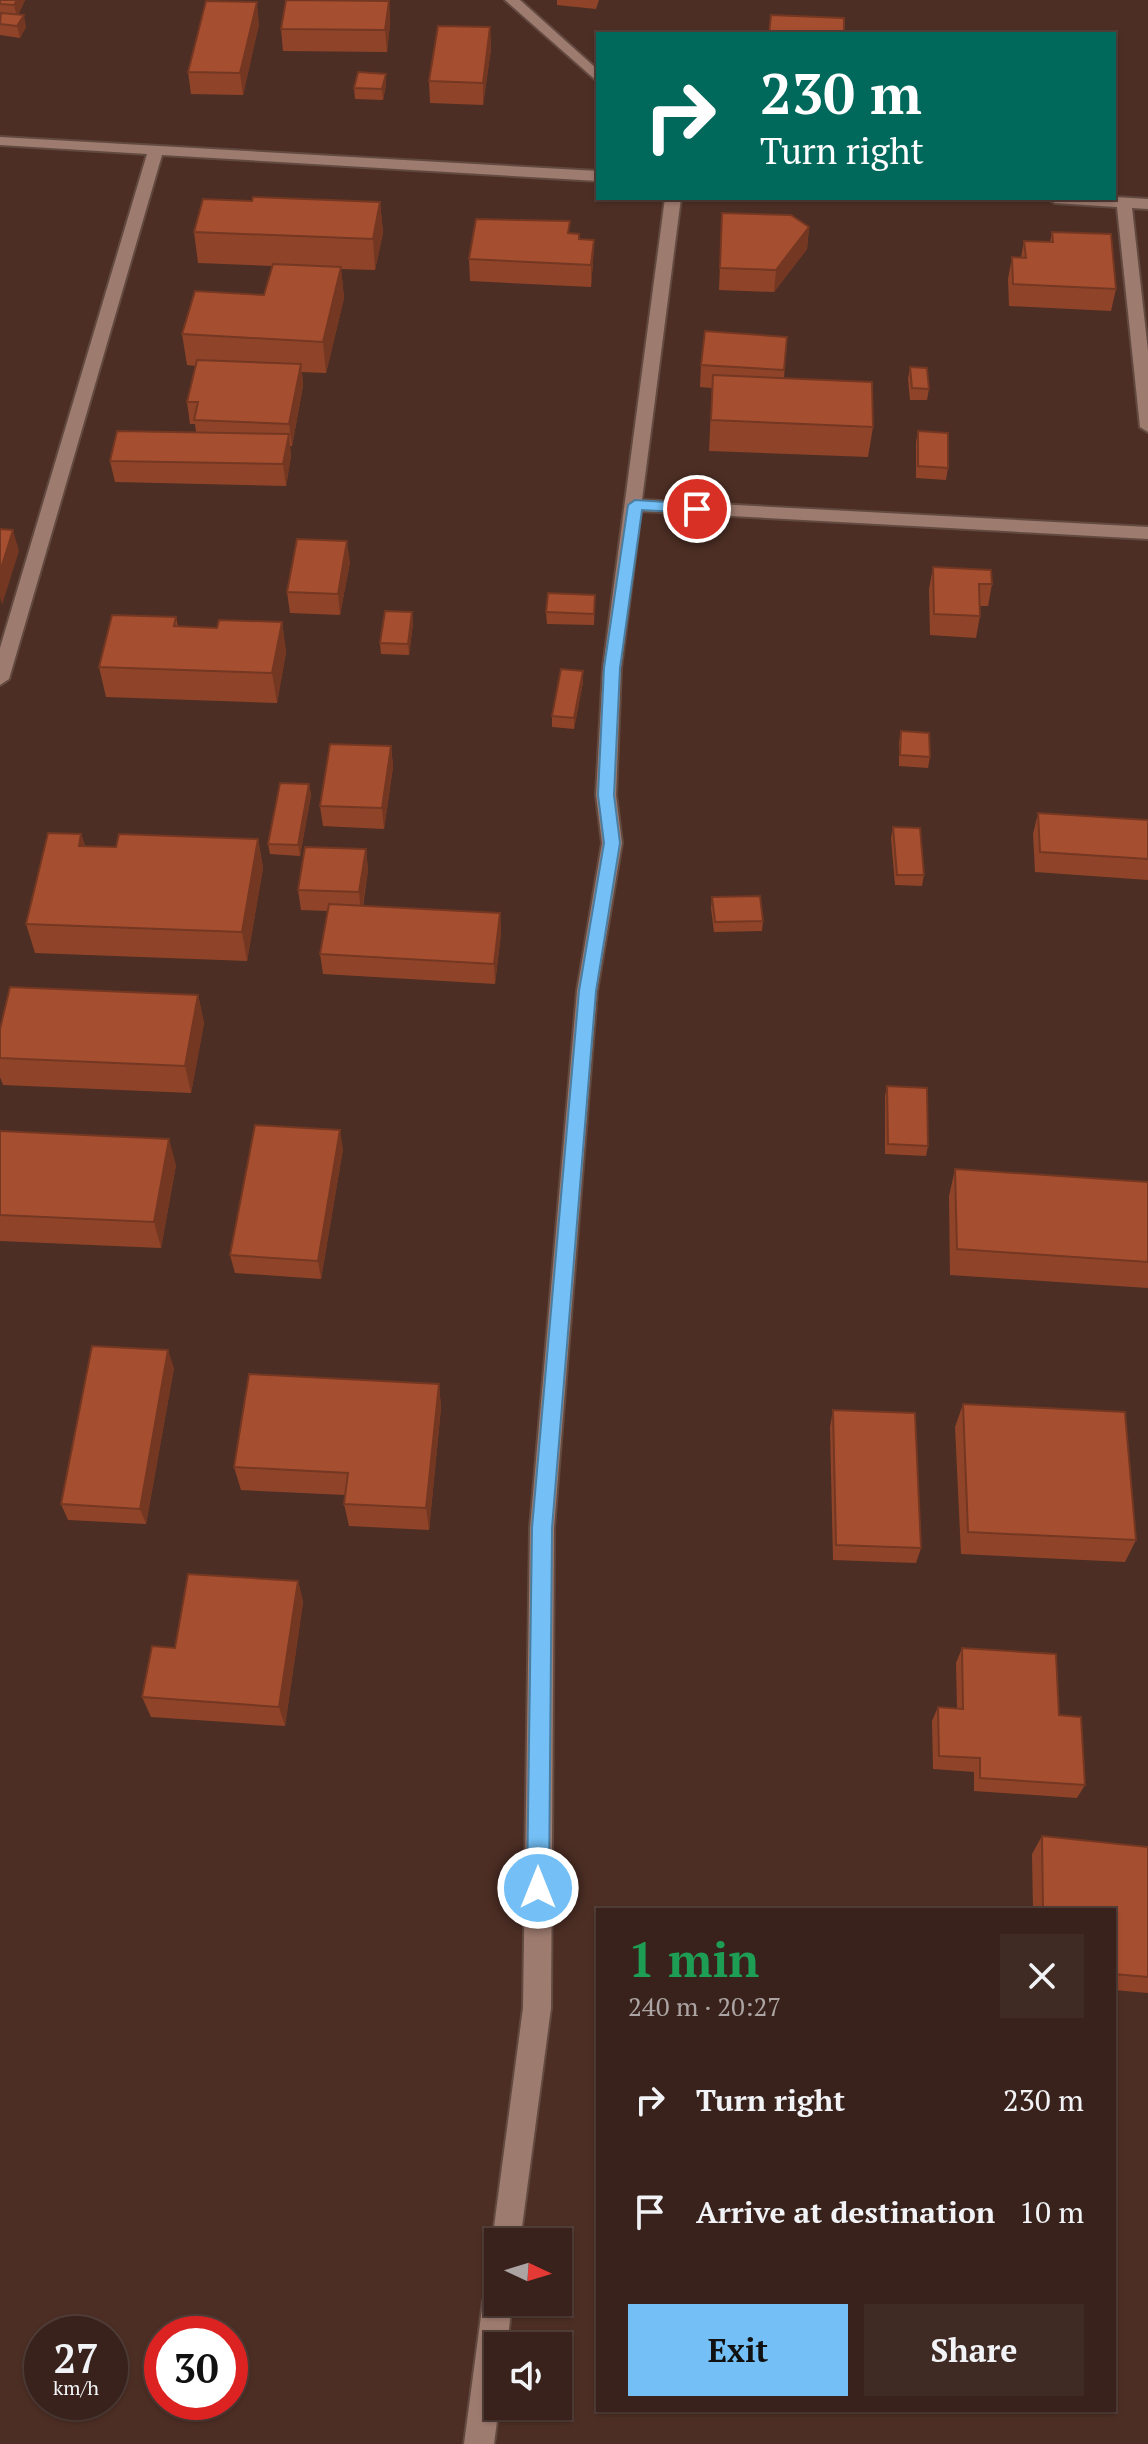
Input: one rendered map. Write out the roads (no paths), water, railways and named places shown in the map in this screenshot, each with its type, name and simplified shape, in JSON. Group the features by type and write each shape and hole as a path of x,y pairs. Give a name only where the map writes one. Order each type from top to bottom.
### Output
{"street":[{"path":"512,0 596,76"},
{"path":"0,141 596,176"},
{"path":"0,679 156,150"},
{"path":"508,2228 537,2008 542,1528 587,991 612,843 606,795 612,668 673,200"},
{"path":"1090,200 1148,204"},
{"path":"1124,202 1148,427"},
{"path":"635,505 1148,533"},
{"path":"479,2444 496,2316"}]}
